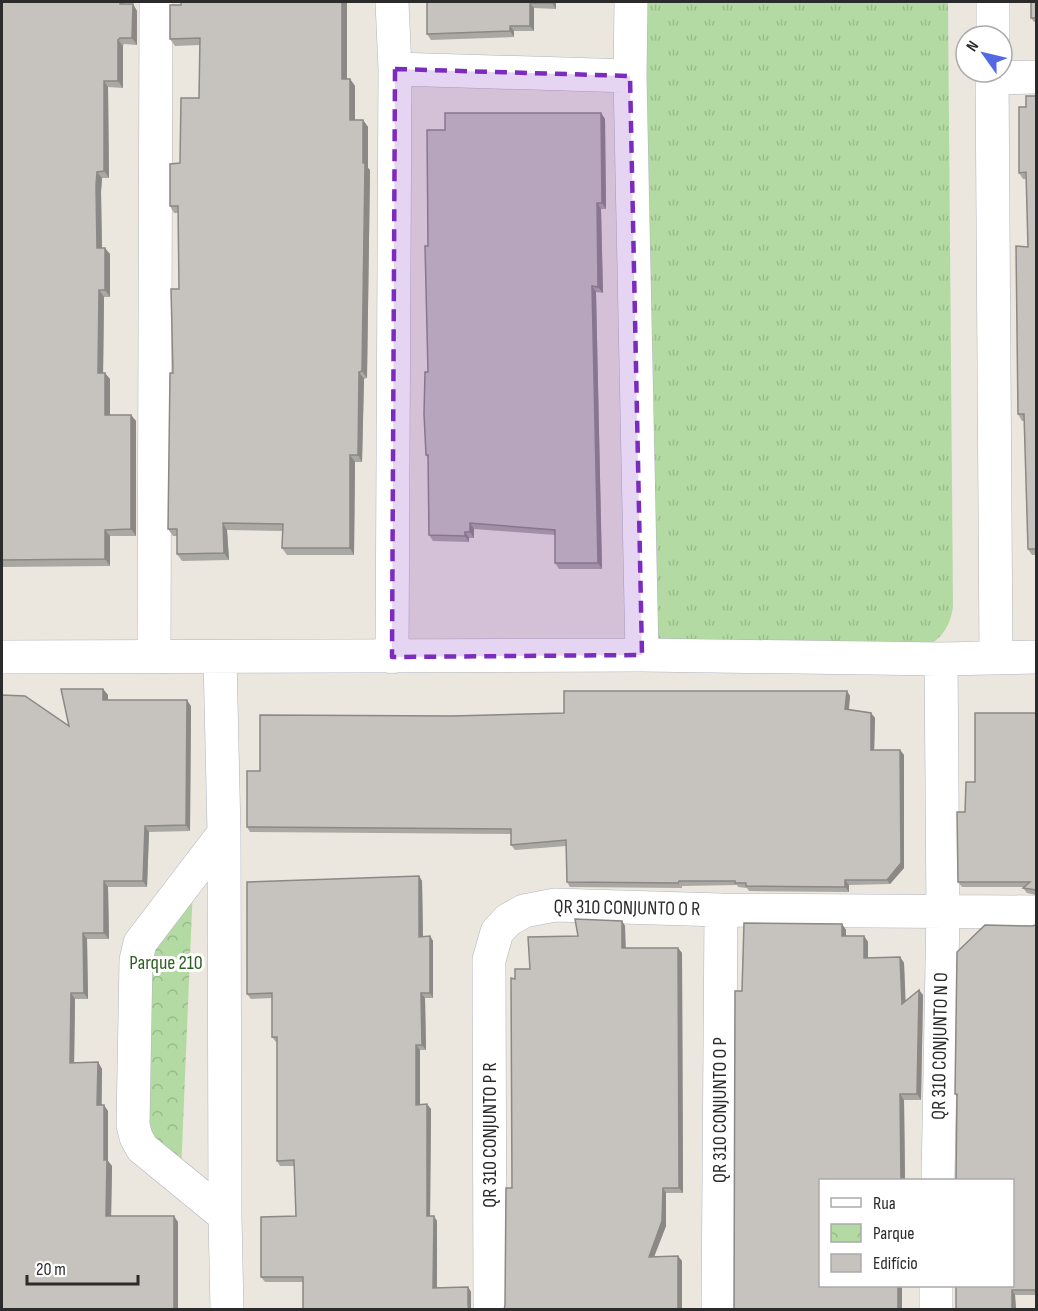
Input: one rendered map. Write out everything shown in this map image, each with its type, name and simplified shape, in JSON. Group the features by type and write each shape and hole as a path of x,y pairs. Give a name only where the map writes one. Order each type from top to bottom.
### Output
{"street":[{"path":"154,656 156,2"},
{"path":"392,2 395,69 392,657"},
{"path":"631,2 630,76 642,655"},
{"path":"993,2 993,24"},
{"path":"395,69 630,76"},
{"path":"1014,76 1036,77"},
{"path":"992,84 996,657"},
{"path":"2,657 642,655 941,659 1036,657"},
{"path":"219,657 224,833 227,1310"},
{"name":"QR 310 CONJUNTO N O","path":"938,1179 943,911 941,659"},
{"path":"224,833 140,943 136,960 133,1125 142,1148 225,1215"},
{"name":"QR 310 CONJUNTO O R","path":"489,960 497,932 508,920 524,911 555,905 721,910 1036,912"},
{"name":"QR 310 CONJUNTO O P","path":"718,1310 721,910"},
{"name":"QR 310 CONJUNTO P R","path":"489,960 490,1310"},
{"path":"936,1287 936,1310"}],"highlighted area":[{"path":"395,69 630,76 642,655 392,657"}],"green space":[{"path":"641,2 948,2 953,607 945,630 928,646 655,639"},
{"name":"Parque 210","path":"193,885 181,1172 138,1134 142,953"}],"building":[{"path":"2,2 120,2 120,4 133,4 132,38 118,40 118,81 104,81 104,171 97,172 96,186 97,248 105,248 105,290 99,290 98,373 105,373 105,415 131,415 131,529 105,530 105,559 2,560"},
{"path":"181,2 342,2 342,79 350,79 350,120 363,120 363,163 365,163 362,371 359,372 358,455 350,455 350,548 282,548 283,524 223,523 224,553 177,554 177,529 168,529 170,373 173,373 171,289 179,289 178,206 170,206 170,164 180,163 181,98 199,98 200,38 170,39 170,5 181,5"},
{"path":"427,2 552,3 530,3 530,26 510,26 510,31 427,34"},
{"path":"1031,2 1036,2 1036,18 1031,18"},
{"path":"1026,96 1036,96 1036,549 1028,549 1024,414 1018,414 1016,246 1028,247 1026,172 1019,173 1019,107 1026,107"},
{"path":"445,113 601,113 602,203 597,203 598,287 592,286 598,563 555,563 555,530 470,523 470,532 465,532 465,536 429,535 428,455 426,455 424,414 425,372 428,372 425,246 428,246 427,130 445,130"},
{"path":"61,689 103,689 103,700 187,700 186,825 145,826 143,881 104,881 104,933 83,933 84,993 71,993 70,1063 98,1062 97,1105 104,1105 104,1160 107,1160 106,1216 174,1216 174,1310 2,1310 2,695 25,696 69,726"},
{"path":"564,691 847,691 845,709 871,713 871,750 900,750 901,863 887,880 845,880 845,887 746,886 746,883 735,883 735,881 567,882 566,840 511,845 511,829 247,827 247,771 260,771 260,715 452,716 564,713"},
{"path":"975,713 1036,713 1036,890 1023,888 1030,882 958,882 957,812 965,812 966,782 975,782"},
{"path":"419,876 419,937 430,936 430,993 421,993 422,1045 416,1045 416,1105 427,1104 427,1216 434,1216 433,1288 468,1287 469,1310 303,1310 303,1277 261,1277 261,1217 296,1216 294,1160 277,1161 277,1037 272,1037 272,993 247,994 247,882"},
{"path":"575,919 622,921 622,948 678,948 679,1188 663,1188 662,1221 649,1257 678,1256 678,1310 504,1310 506,1188 512,1188 511,978 515,979 515,969 530,969 528,937 578,936"},
{"path":"744,923 842,924 842,936 864,936 864,958 900,957 902,1004 919,990 917,1094 900,1094 901,1179 819,1179 819,1287 898,1287 898,1310 734,1310 735,991 742,991"},
{"path":"985,925 1036,925 1036,1290 1012,1290 1012,1310 956,1310 956,1287 1014,1287 1014,1179 956,1179 957,952"}]}
